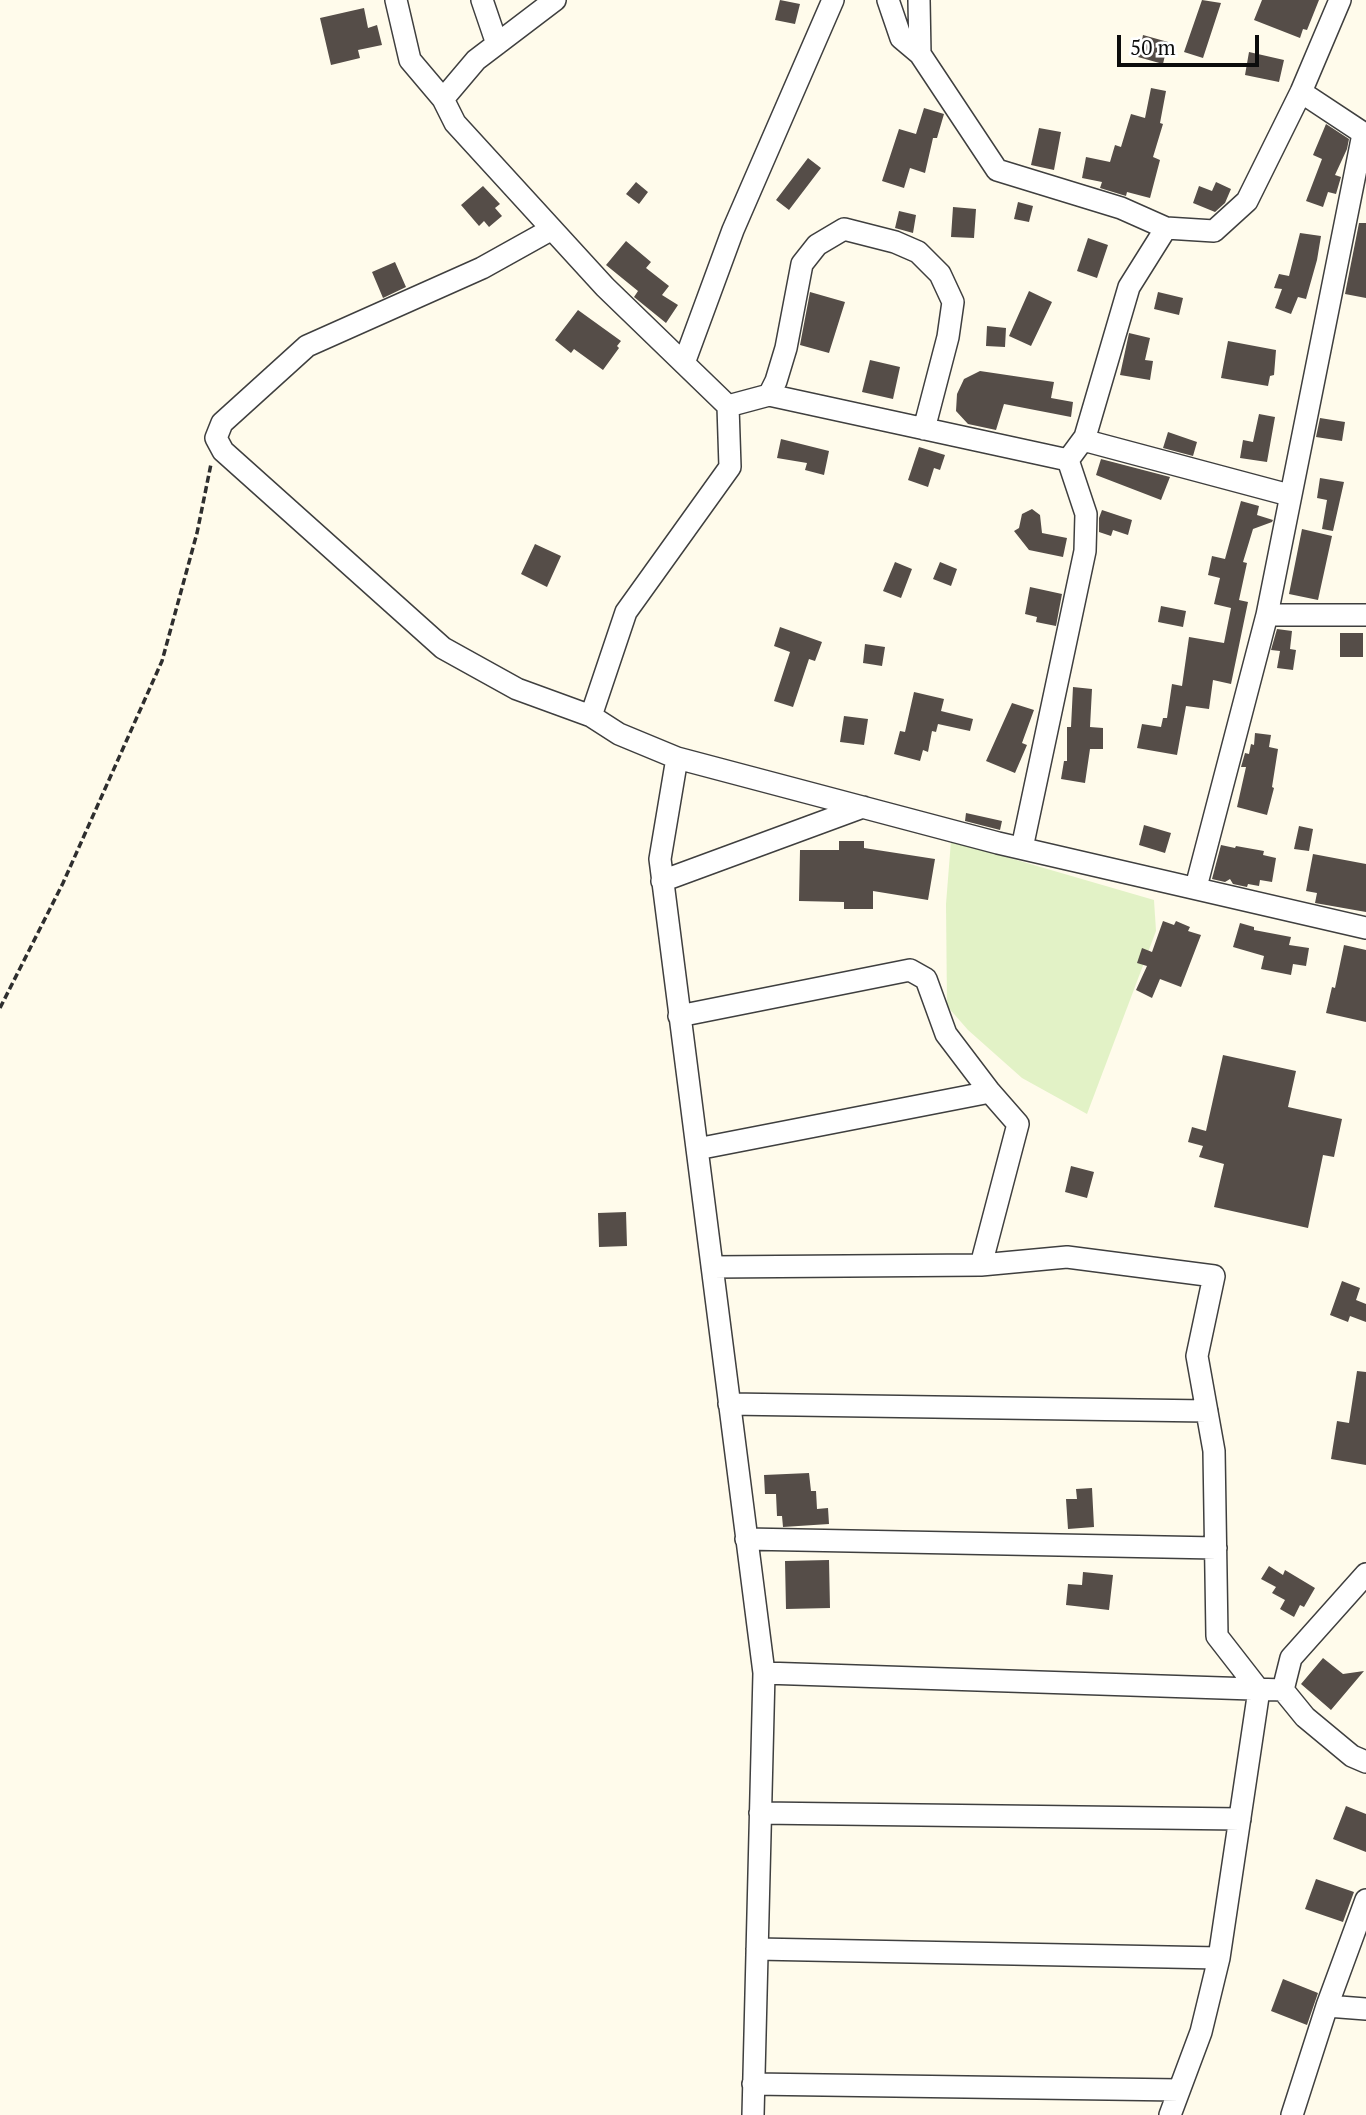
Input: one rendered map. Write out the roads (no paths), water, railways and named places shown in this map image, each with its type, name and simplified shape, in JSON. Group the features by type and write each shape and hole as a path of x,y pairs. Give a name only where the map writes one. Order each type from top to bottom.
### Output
{"street":[{"path":"396,0 410,60 443,99 455,123 605,287 728,406 730,467 626,612 591,716"},
{"path":"482,0 497,44"},
{"path":"443,99 476,60 555,0"},
{"path":"684,363 733,230 832,0"},
{"path":"888,0 901,38 920,54 997,170 1121,208 1166,228 1214,231 1247,201 1301,92 1340,0"},
{"path":"919,0 920,54"},
{"path":"1196,887 1267,615 1289,495 1365,134 1301,92"},
{"path":"1068,460 1083,440 1129,287 1166,228"},
{"path":"552,229 482,268 307,346 222,424 216,438 223,451 443,648 517,689 591,716 619,734 677,758 863,807 1021,848 1366,928"},
{"path":"769,395 786,348 802,264 817,245 844,229 895,242 918,252 940,274 953,302 948,337 924,429"},
{"path":"728,406 769,395 1068,460"},
{"path":"1083,440 1289,495"},
{"path":"1021,848 1085,551 1086,514 1068,460"},
{"path":"1267,615 1366,615"},
{"path":"677,758 660,859 662,881 764,1673 753,2115"},
{"path":"662,881 863,807"},
{"path":"680,1016 910,970 926,979 946,1034 1018,1124 981,1265"},
{"path":"697,1149 990,1092"},
{"path":"712,1267 981,1265 1067,1258 1214,1276 1197,1356 1214,1451 1217,1636 1259,1690 1219,1958 1201,2032 1170,2115"},
{"path":"729,1404 1207,1411"},
{"path":"747,1539 1216,1548"},
{"path":"1283,1690 1291,1658 1366,1574"},
{"path":"764,1673 1283,1690"},
{"path":"1283,1690 1305,1717 1352,1756 1366,1762"},
{"path":"760,1813 1240,1819"},
{"path":"1292,2115 1327,2006 1366,1900"},
{"path":"757,1949 1219,1958"},
{"path":"1327,2006 1366,2009"},
{"path":"754,2084 1179,2090"}]}
